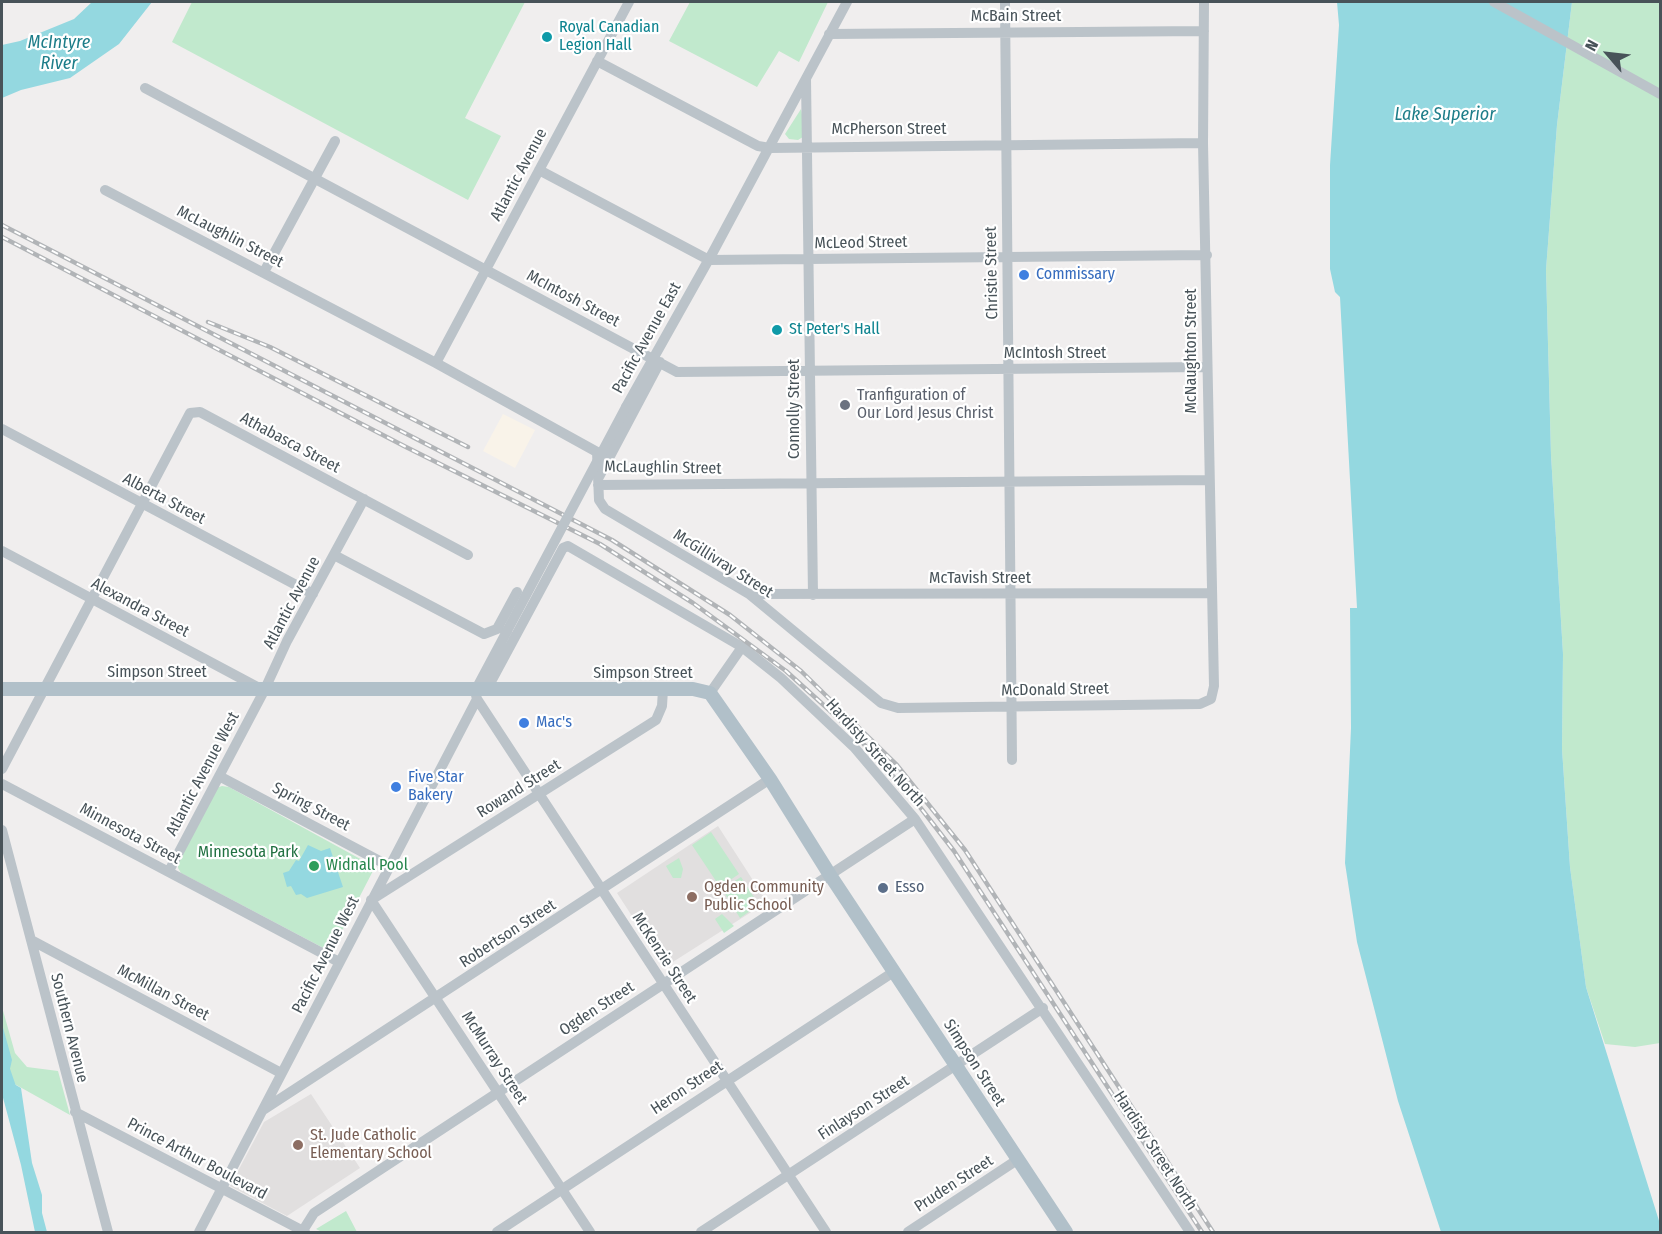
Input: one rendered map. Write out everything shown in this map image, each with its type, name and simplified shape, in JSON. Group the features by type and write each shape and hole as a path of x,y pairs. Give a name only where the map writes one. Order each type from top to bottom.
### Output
{"main road":[{"name":"Simpson Street","path":"2,689 479,694 693,689 710,693 770,780 1066,1233"}],"street":[{"name":"Atlantic Avenue","path":"436,363 629,2"},
{"name":"Pacific Avenue East","path":"479,694 507,631 626,406 656,360 847,2"},
{"name":"Christie Street","path":"1005,2 1012,760"},
{"name":"McNaughton Street","path":"1204,2 1203,143 1207,255 1210,593 1214,686 1211,699"},
{"path":"1494,2 1660,94"},
{"name":"McBain Street","path":"829,34 1204,31"},
{"name":"McPherson Street","path":"597,61 758,146 770,148 1203,143"},
{"name":"Connolly Street","path":"806,79 813,595"},
{"name":"McIntosh Street","path":"145,88 676,372 1207,367"},
{"path":"264,272 335,141"},
{"name":"McLeod Street","path":"539,170 709,260 1207,255"},
{"name":"McLaughlin Street","path":"105,190 436,363 597,452 598,482 1209,480"},
{"path":"598,482 656,360"},
{"name":"Athabasca Street","path":"141,505 186,417 197,411 468,555"},
{"name":"Alberta Street","path":"2,429 141,505 313,594"},
{"name":"McGillivray Street","path":"598,482 599,500 605,509 749,594 880,703 898,708"},
{"name":"Atlantic Avenue","path":"264,691 364,499"},
{"path":"2,769 141,505"},
{"name":"Hardisty Street North","path":"479,694 563,548 568,546 573,546 742,647 781,678 847,740 915,819 1043,1008 1190,1233"},
{"name":"Alexandra Street","path":"2,551 264,691"},
{"path":"334,555 484,634 497,629 517,592"},
{"name":"McTavish Street","path":"749,594 1210,593"},
{"path":"710,693 742,647"},
{"name":"Rowand Street","path":"371,900 656,720 662,706 663,690"},
{"name":"Atlantic Avenue West","path":"169,872 264,691"},
{"name":"McKenzie Street","path":"479,694 539,794 826,1233"},
{"name":"Pacific Avenue West","path":"199,1233 479,694"},
{"name":"McDonald Street","path":"898,708 1190,705 1211,699"},
{"name":"Spring Street","path":"219,776 389,866"},
{"name":"Robertson Street","path":"261,1112 770,780"},
{"name":"Minnesota Street","path":"2,784 339,962"},
{"name":"Ogden Street","path":"303,1232 314,1213 915,819"},
{"name":"Southern Avenue","path":"2,830 108,1233"},
{"name":"McMurray Street","path":"371,900 590,1233"},
{"name":"McMillan Street","path":"31,940 281,1073"},
{"name":"Heron Street","path":"497,1233 727,1079 895,971"},
{"name":"Finlayson Street","path":"701,1233 1043,1008"},
{"name":"Prince Arthur Boulevard","path":"75,1112 303,1232"},
{"name":"Pruden Street","path":"908,1233 1017,1160"}],"shaded area":[{"path":"503,414 535,430 515,468 483,451"},
{"name":"Ogden Community Public School","path":"718,826 767,902 665,967 617,893"},
{"name":"St. Jude Catholic Elementary School","path":"311,1094 360,1168 287,1216 230,1186 264,1122"}],"green space":[{"path":"192,2 525,2 465,118 501,136 468,200 172,42"},
{"path":"690,2 828,2 799,62 779,51 757,87 669,41"},
{"path":"1572,2 1660,2 1660,1043 1635,1047 1605,1044 1586,987 1570,867 1562,749 1563,654 1551,455 1546,270 1557,125"},
{"path":"801,109 805,129 803,137 798,140 789,139 785,134"},
{"name":"Minnesota Park","path":"229,787 375,867 331,952 181,873 178,861 216,788"},
{"path":"711,832 739,874 720,887 692,845"},
{"path":"679,858 683,869 681,878 673,878 666,866"},
{"path":"741,877 759,905 740,918 722,889"},
{"path":"722,914 734,926 724,933 715,919"},
{"path":"2,1007 15,1053 27,1067 58,1071 70,1115 2,1077"},
{"path":"346,1211 357,1232 322,1232 316,1229"}],"water":[{"name":"McIntyre River","path":"92,2 152,2 119,44 70,78 21,90 2,98 2,45 20,41 74,19"},
{"name":"Lake Superior","path":"1337,2 1572,2 1557,125 1546,270 1551,455 1563,654 1562,749 1570,867 1586,987 1660,1224 1660,1232 1441,1232 1398,1101 1357,942 1345,863 1351,728 1350,608 1357,608 1340,297 1335,292 1330,269 1330,165 1339,25"},
{"name":"Widnall Pool","path":"308,845 321,851 330,848 343,887 307,898 301,894 296,895 291,886 287,887 283,873 289,871 296,860 299,861"},
{"path":"2,1024 12,1060 9,1073 2,1070"},
{"path":"2,1077 21,1088 32,1163 42,1195 42,1213 47,1232 35,1232 21,1165 2,1094"}],"waterway":[{"path":"2,1067 12,1096"}],"railway":[{"path":"2,225 612,540 730,615 801,671 896,764 965,850 1213,1232"},
{"path":"2,237 404,446 600,544 693,603 786,671 849,728 913,798 954,851 1202,1232"},
{"path":"208,322 270,347 468,447"}],"place":[{"name":"Royal Canadian Legion Hall","path":"547,37"},
{"name":"Commissary","path":"1024,275"},
{"name":"St Peter's Hall","path":"777,330"},
{"name":"Tranfiguration of Our Lord Jesus Christ","path":"845,405"},
{"name":"Mac's","path":"524,723"},
{"name":"Five Star Bakery","path":"396,787"},
{"name":"Widnall Pool","path":"314,866"},
{"name":"Esso","path":"883,888"},
{"name":"Ogden Community Public School","path":"692,897"},
{"name":"St. Jude Catholic Elementary School","path":"298,1145"}]}
